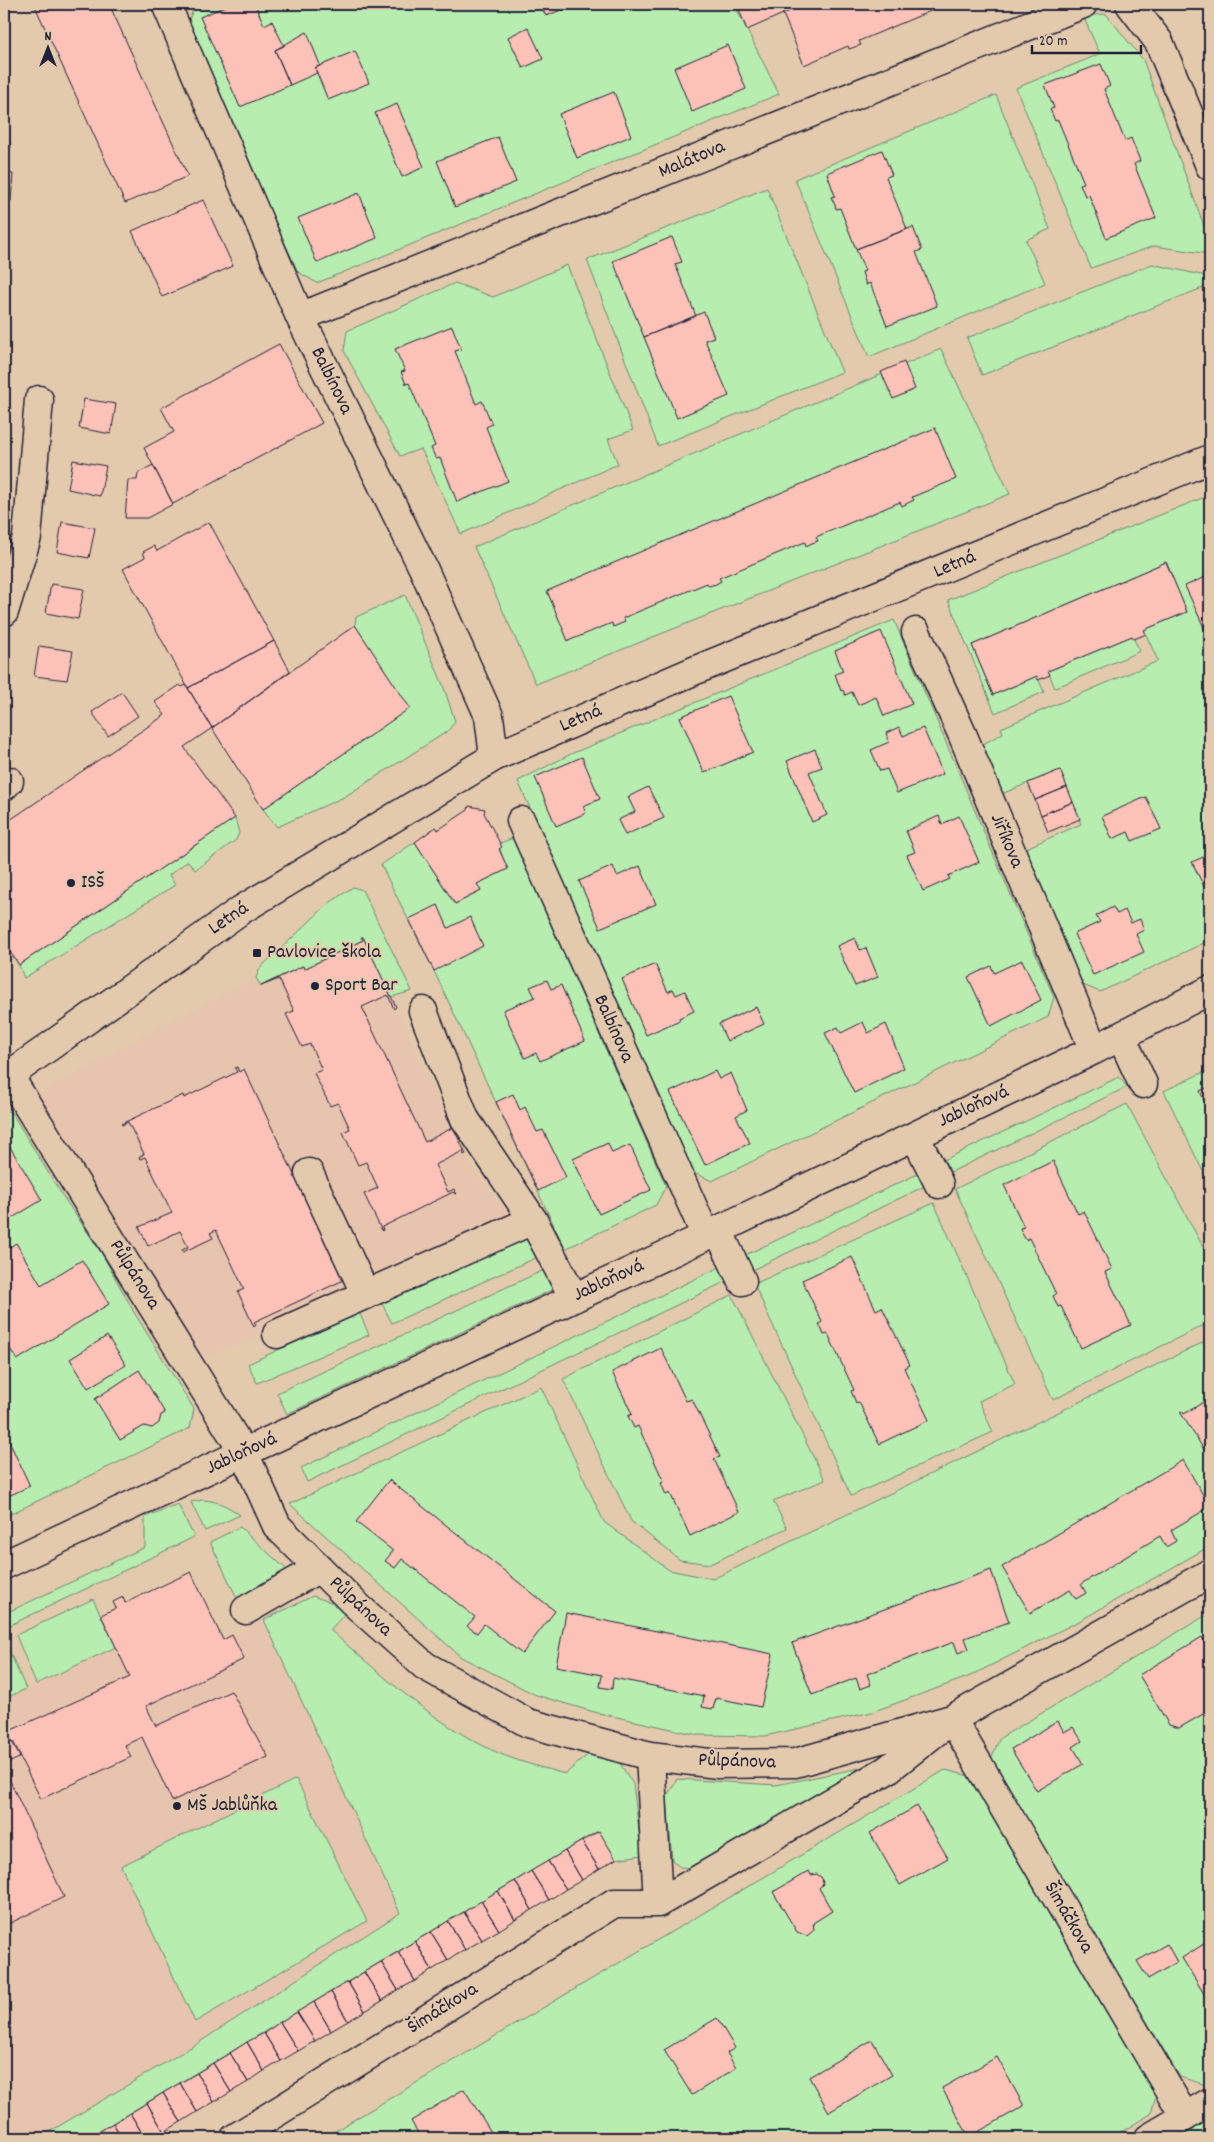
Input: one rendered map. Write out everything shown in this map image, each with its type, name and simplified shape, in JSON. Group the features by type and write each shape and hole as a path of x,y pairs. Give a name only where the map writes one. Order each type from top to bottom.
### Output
{"street":[{"name":"Balbínova","path":"166,4 300,317 424,570 489,716 494,757"},
{"name":"Malátova","path":"300,317 558,216 753,135 1083,4"},
{"path":"1130,4 1159,42 1210,166"},
{"path":"4,612 27,537 39,400"},
{"name":"Letná","path":"5,1074 241,910 494,757 696,670 1210,459"},
{"name":"Jiříkova","path":"916,632 970,754 1094,1050"},
{"name":"Balbínova","path":"521,821 712,1233 742,1281"},
{"name":"Jabloňová","path":"4,1566 712,1233 1094,1050 1210,990"},
{"path":"423,1010 465,1119 533,1220 574,1298"},
{"path":"1121,1036 1143,1084"},
{"name":"Půlpánova","path":"5,1074 244,1453 277,1526 354,1604 424,1666 528,1723 650,1756 718,1764 795,1763 952,1719"},
{"path":"915,1136 939,1184"},
{"path":"309,1173 366,1295"},
{"path":"277,1334 533,1220"},
{"path":"246,1610 319,1568"},
{"path":"650,1756 658,1903 887,1770 952,1719 1210,1573"},
{"name":"Šimáčkova","path":"952,1719 1185,2117"},
{"name":"Šimáčkova","path":"235,2138 614,1903 658,1903"},
{"path":"1149,2138 1210,2102"}],"shaded area":[{"path":"361,937 363,937 464,1155 490,1194 519,1214 252,1339 202,1358 36,1095 143,1036 256,978 261,986 303,966 305,969 363,941"},
{"name":"MŠ Jablůňka","path":"191,1572 223,1640 264,1620 400,1913 198,2043 39,2138 4,2138 4,1699 115,1647 101,1615"}],"green space":[{"path":"195,4 734,4 779,94 317,283 298,272 244,153 189,20"},
{"path":"1106,14 1143,60 1210,242 1210,254 1154,246 1091,268 1016,88 1100,54 1083,16"},
{"path":"996,95 1050,229 1026,240 1045,283 869,357 795,179"},
{"path":"767,188 842,372 658,446 587,260"},
{"path":"1152,264 1210,277 1210,285 982,375 967,338"},
{"path":"567,265 633,430 608,439 618,464 461,534 421,449 400,456 344,351 347,331 455,283 493,297"},
{"path":"941,349 1010,494 536,684 474,547"},
{"path":"1210,495 1210,940 1100,992 1081,984 1024,849 1081,824 1060,770 999,795 976,748 1003,733 1001,728 1158,661 1144,630 1187,612 1166,562 972,645 993,695 1037,676 1044,692 995,713 948,600"},
{"path":"405,595 443,685 455,721 448,731 344,797 277,827 263,809 409,708 355,625 356,617"},
{"path":"894,620 1054,997 1048,1017 712,1181 689,1171 518,781 573,753"},
{"path":"1132,636 1140,651 1055,688 1048,671"},
{"path":"235,818 239,833 236,840 195,870 188,861 169,875 175,885 24,978 19,965"},
{"path":"513,838 666,1186 656,1205 565,1249 434,971 381,865 415,842 455,904 481,891 477,884 507,869 498,844"},
{"path":"353,887 362,890 412,991 391,997 363,937 363,940 304,969 302,966 261,986 256,978 260,968 328,904"},
{"path":"1210,1069 1210,1186 1164,1091"},
{"path":"1119,1077 1127,1087 951,1172 944,1160"},
{"path":"1127,1104 1210,1260 1210,1322 1053,1400 955,1189"},
{"path":"6,1111 11,1112 62,1195 101,1252 135,1314 194,1409 190,1428 4,1517 4,1113"},
{"path":"922,1172 931,1183 748,1272 743,1256"},
{"path":"934,1203 1015,1384 979,1401 993,1432 851,1496 754,1284"},
{"path":"522,1235 542,1255 392,1323 381,1302"},
{"path":"720,1267 729,1280 307,1482 301,1468"},
{"path":"544,1270 556,1288 287,1414 277,1393"},
{"path":"732,1295 825,1480 773,1501 787,1528 710,1564 680,1560 631,1521 563,1379"},
{"path":"359,1312 369,1335 257,1383 248,1364"},
{"path":"1210,1339 1210,1546 1081,1620 968,1677 872,1712 765,1736 699,1735 594,1712 536,1695 461,1657 290,1504 541,1387 604,1522 669,1570 713,1579"},
{"path":"203,1500 223,1504 240,1515 205,1531 191,1502"},
{"path":"178,1504 194,1537 4,1628 4,1614 145,1547 145,1517"},
{"path":"240,1527 287,1570 280,1579 238,1600 210,1542"},
{"path":"313,1596 349,1609 330,1630 370,1665 433,1715 479,1743 511,1758 565,1774 590,1753 619,1762 633,1784 642,1855 616,1859 598,1831 88,2138 39,2138 198,2043 400,1913 264,1620"},
{"path":"93,1599 116,1647 36,1684 16,1635"},
{"path":"1210,1613 1210,2082 1206,2085 1180,2077 990,1761 1000,1738"},
{"path":"4,1642 26,1689 4,1699"},
{"path":"865,1767 694,1868 680,1867 672,1860 667,1796 677,1779 776,1785"},
{"path":"945,1770 969,1776 1157,2091 1151,2114 1111,2138 323,2138"},
{"path":"296,1779 367,1921 195,2022 121,1866"},
{"path":"1210,2119 1210,2138 1179,2138"}],"building":[{"path":"34,4 109,4 188,176 125,203"},
{"path":"231,4 255,4 264,25 272,21 284,46 275,50 290,85 240,107 200,17"},
{"path":"540,4 564,4 566,8 546,16"},
{"path":"744,4 779,4 783,14 747,30 738,7"},
{"path":"807,4 957,4 946,8 945,5 859,41 861,45 849,49 848,46 804,65 783,14"},
{"path":"528,27 543,59 523,68 508,37"},
{"path":"307,32 320,65 315,68 317,73 290,85 275,50"},
{"path":"728,45 746,89 692,112 674,68"},
{"path":"355,51 369,83 328,100 315,68"},
{"path":"1101,64 1110,86 1104,89 1125,141 1131,138 1140,161 1134,164 1156,218 1106,238 1089,195 1085,196 1080,184 1084,183 1058,120 1055,121 1050,109 1054,108 1045,85"},
{"path":"614,92 631,136 577,158 559,114"},
{"path":"397,104 424,167 402,177 375,113"},
{"path":"4,121 11,147 4,149"},
{"path":"498,137 516,182 455,207 437,161"},
{"path":"882,150 892,175 886,177 907,229 856,249 840,208 836,209 831,197 835,196 827,173"},
{"path":"4,173 13,174 11,201 4,201"},
{"path":"359,193 377,238 317,263 298,218"},
{"path":"203,200 233,266 162,297 132,231"},
{"path":"4,219 9,220 7,247 4,247"},
{"path":"913,227 922,250 916,252 937,306 887,326 870,283 866,285 862,272 865,271 856,249"},
{"path":"672,237 682,262 675,264 696,316 644,337 613,261"},
{"path":"704,312 714,337 705,340 729,396 677,418 644,337"},
{"path":"452,326 461,349 455,351 476,404 482,401 492,424 486,427 508,481 457,502 440,458 436,459 431,448 435,446 409,383 406,384 401,372 405,371 395,349"},
{"path":"279,344 322,423 173,504 144,448 174,432 161,408"},
{"path":"904,362 915,389 893,399 881,372"},
{"path":"84,399 116,404 111,434 79,428"},
{"path":"935,428 956,479 912,497 914,500 902,506 900,502 816,537 818,541 806,546 805,542 719,578 721,581 716,584 709,586 707,583 623,618 625,622 613,627 612,623 568,641 547,591"},
{"path":"73,460 106,466 100,496 68,489"},
{"path":"153,465 173,504 147,518 125,518 128,480 137,480 138,473"},
{"path":"62,522 95,528 89,558 57,552"},
{"path":"209,522 274,641 188,688 123,569 145,557 143,552 154,546 157,551"},
{"path":"1166,562 1187,612 1144,630 1146,634 1139,637 1134,639 1132,636 1048,671 1050,675 1043,678 1038,680 1037,676 993,695 972,645"},
{"path":"1210,575 1210,632 1207,634 1185,586"},
{"path":"51,584 84,589 78,619 46,613"},
{"path":"355,625 410,708 263,809 212,728"},
{"path":"881,631 912,704 884,716 876,697 858,705 852,692 845,695 843,690 841,691 835,674 843,671 835,651"},
{"path":"274,641 290,671 212,728 188,688"},
{"path":"39,646 73,651 67,680 34,676"},
{"name":"ISŠ","path":"180,685 182,687 186,685 212,728 184,747 235,818 19,965 4,943 4,824 165,715 155,702"},
{"path":"122,692 138,716 108,736 92,712"},
{"path":"728,696 753,752 704,773 680,717"},
{"path":"899,727 903,736 923,728 943,774 897,793 887,769 880,771 871,750 889,742 886,733"},
{"path":"815,749 822,767 809,772 827,815 812,822 787,761"},
{"path":"582,757 600,799 583,806 586,813 556,826 535,777"},
{"path":"1060,770 1067,787 1035,800 1028,783"},
{"path":"648,787 664,818 625,835 618,820 635,812 628,797"},
{"path":"1067,787 1073,802 1041,815 1035,800"},
{"path":"1146,797 1161,829 1132,841 1128,832 1112,839 1102,816"},
{"path":"1073,802 1080,819 1048,832 1041,815"},
{"path":"469,806 485,809 484,813 502,847 499,849 508,869 477,884 481,891 455,904 415,842 436,827 438,830 468,810"},
{"path":"939,816 942,824 959,816 979,862 948,876 950,879 923,891 907,855 915,852 906,831"},
{"path":"1210,854 1210,899 1192,862"},
{"path":"613,866 617,876 640,866 656,904 600,928 579,881"},
{"path":"438,905 448,928 470,917 483,946 434,971 409,919"},
{"path":"1113,907 1117,914 1125,910 1131,923 1140,919 1144,930 1136,934 1144,952 1093,975 1074,934 1100,922 1096,916"},
{"path":"361,937 363,937 396,1007 394,1009 388,995 362,1007 425,1142 452,1128 447,1115 466,1154 464,1155 463,1151 435,1165 448,1192 454,1189 456,1195 453,1192 382,1227 382,1231 364,1194 378,1188 366,1162 358,1165 343,1132 350,1129 338,1103 330,1106 314,1073 322,1070 310,1044 302,1047 286,1014 294,1011 279,979 261,986 303,966 304,969 363,940"},
{"path":"855,938 860,950 866,948 878,977 855,986 837,946"},
{"path":"1022,960 1041,1000 991,1026 968,977 991,966 994,973"},
{"path":"655,964 668,992 673,989 676,995 685,991 694,1011 679,1018 680,1020 646,1035 622,979"},
{"path":"547,980 551,989 561,985 585,1041 540,1061 536,1053 525,1058 503,1010 535,997 530,987"},
{"path":"756,1007 764,1024 727,1041 719,1024"},
{"path":"863,1022 868,1033 886,1024 904,1068 854,1093 825,1033 838,1027 841,1033"},
{"path":"237,1067 239,1072 244,1069 343,1278 348,1278 254,1322 256,1325 254,1327 238,1292 244,1289 216,1230 210,1233 213,1238 183,1252 182,1250 188,1247 180,1231 148,1246 139,1227 172,1213 145,1157 140,1159 139,1157 144,1154 128,1122 121,1124 183,1095 184,1098 237,1072 235,1068"},
{"path":"715,1071 719,1079 731,1073 747,1110 736,1116 750,1143 705,1165 670,1092"},
{"path":"1210,1086 1210,1114 1200,1091"},
{"path":"513,1094 520,1110 525,1107 537,1132 543,1130 566,1177 538,1191 496,1102"},
{"path":"4,1137 42,1200 4,1223"},
{"path":"608,1143 612,1153 630,1145 651,1190 599,1214 573,1159"},
{"path":"1053,1161 1078,1214 1084,1211 1112,1269 1105,1272 1131,1325 1081,1348 1061,1306 1058,1307 1053,1296 1056,1294 1029,1238 1026,1240 1023,1235 1020,1228 1024,1227 1004,1185"},
{"path":"16,1243 41,1285 82,1260 109,1304 17,1360 4,1339 4,1251"},
{"path":"852,1257 876,1310 882,1307 910,1365 904,1368 929,1420 879,1444 859,1402 856,1403 851,1391 854,1390 828,1334 824,1335 819,1324 822,1322 802,1280"},
{"path":"107,1336 126,1365 88,1388 70,1359"},
{"path":"661,1348 686,1401 692,1399 720,1457 714,1459 739,1512 690,1536 670,1493 666,1495 661,1483 664,1482 638,1426 634,1428 628,1416 632,1414 612,1372"},
{"path":"139,1370 165,1413 161,1415 159,1423 152,1428 144,1426 120,1440 95,1399"},
{"path":"1210,1398 1210,1459 1180,1412 1182,1411 1184,1414"},
{"path":"8,1439 30,1486 4,1498 4,1441"},
{"path":"1183,1460 1210,1507 1171,1530 1176,1541 1166,1547 1160,1536 1081,1584 1086,1593 1076,1599 1070,1590 1030,1613 1002,1567"},
{"path":"389,1480 555,1611 522,1654 484,1624 477,1633 467,1626 475,1617 402,1559 395,1568 385,1561 393,1551 356,1522"},
{"path":"991,1570 1009,1622 965,1638 969,1649 958,1653 954,1642 867,1674 871,1685 860,1689 856,1678 812,1695 792,1643"},
{"path":"191,1572 223,1640 232,1635 244,1659 146,1706 156,1726 231,1691 268,1757 172,1801 142,1737 125,1745 131,1757 41,1799 7,1732 130,1677 101,1615 116,1608 113,1602 123,1597 125,1603"},
{"path":"566,1613 773,1654 761,1707 716,1698 713,1709 702,1707 704,1696 613,1678 612,1689 600,1687 602,1675 556,1666"},
{"path":"1202,1637 1210,1652 1210,1710 1179,1728 1169,1725 1139,1675"},
{"path":"1058,1721 1064,1732 1073,1727 1082,1741 1073,1747 1083,1764 1037,1791 1011,1749"},
{"path":"13,1741 21,1757 4,1765 4,1745"},
{"path":"4,1768 64,1897 4,1926"},
{"path":"917,1806 948,1858 900,1885 870,1833"},
{"path":"599,1831 616,1859 599,1869 582,1841"},
{"path":"582,1841 599,1869 582,1880 565,1851"},
{"path":"565,1851 582,1880 566,1889 548,1861"},
{"path":"548,1861 566,1889 549,1900 531,1871"},
{"path":"531,1871 549,1900 532,1910 515,1881"},
{"path":"809,1871 811,1875 817,1874 822,1878 823,1884 819,1888 832,1911 813,1923 814,1930 807,1936 797,1932 773,1892"},
{"path":"515,1881 532,1910 515,1920 498,1891"},
{"path":"498,1891 515,1920 499,1930 481,1901"},
{"path":"481,1901 499,1930 482,1940 464,1912"},
{"path":"464,1912 482,1940 465,1950 448,1921"},
{"path":"448,1921 465,1950 448,1960 431,1932"},
{"path":"431,1932 448,1960 432,1970 415,1941"},
{"path":"1210,1940 1210,1994 1206,1997 1182,1958"},
{"path":"415,1941 432,1970 415,1981 398,1952"},
{"path":"1167,1944 1177,1962 1148,1979 1137,1961"},
{"path":"398,1952 415,1981 398,1990 381,1962"},
{"path":"381,1962 398,1990 382,2001 364,1972"},
{"path":"364,1972 382,2001 365,2011 348,1982"},
{"path":"348,1982 365,2011 348,2021 331,1992"},
{"path":"331,1992 348,2021 331,2031 314,2002"},
{"path":"314,2002 331,2031 315,2041 297,2012"},
{"path":"297,2012 315,2041 298,2051 280,2022"},
{"path":"717,2018 735,2048 727,2053 736,2068 692,2095 664,2050"},
{"path":"280,2022 298,2051 281,2061 264,2033"},
{"path":"264,2033 281,2061 264,2071 247,2042"},
{"path":"872,2040 892,2075 829,2112 809,2077"},
{"path":"247,2042 264,2071 248,2082 230,2053"},
{"path":"230,2053 248,2082 231,2092 213,2063"},
{"path":"997,2057 1024,2106 969,2137 942,2088"},
{"path":"213,2063 231,2092 214,2102 197,2073"},
{"path":"197,2073 214,2102 197,2112 180,2083"},
{"path":"180,2083 197,2112 181,2122 163,2093"},
{"path":"464,2089 491,2132 481,2138 421,2138 411,2121"},
{"path":"163,2093 181,2122 164,2132 147,2103"},
{"path":"147,2103 164,2132 153,2138 145,2138 130,2113"},
{"path":"130,2113 145,2138 122,2138 113,2123"},
{"path":"113,2123 122,2138 100,2138 97,2133"}],"place":[{"name":"ISŠ","path":"71,883"},
{"name":"Pavlovice škola","path":"257,953"},
{"name":"Sport Bar","path":"315,986"},
{"name":"MŠ Jablůňka","path":"177,1806"}]}
